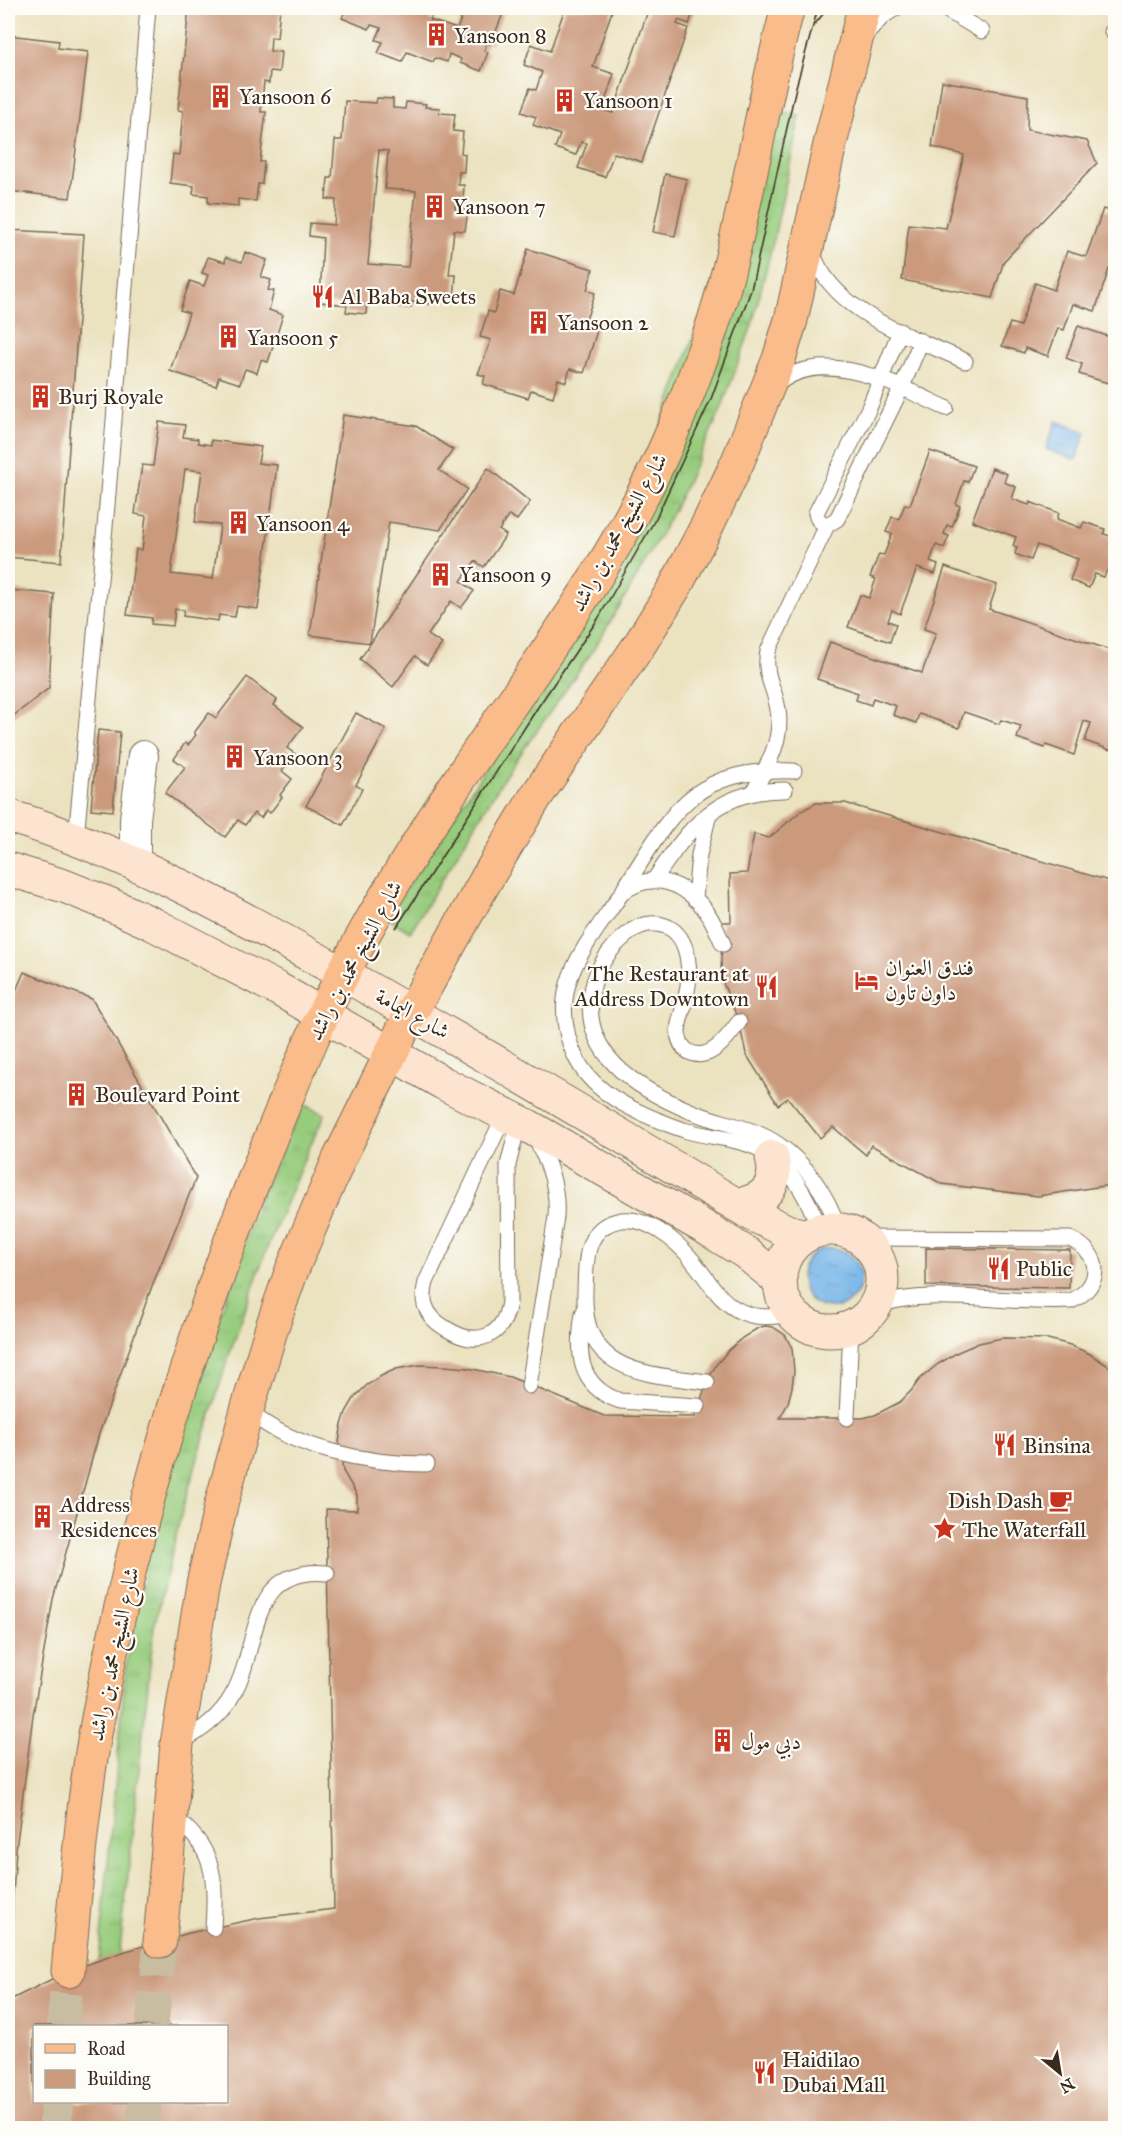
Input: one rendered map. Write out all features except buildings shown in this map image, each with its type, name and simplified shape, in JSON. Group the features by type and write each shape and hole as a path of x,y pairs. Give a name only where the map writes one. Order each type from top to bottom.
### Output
{"main road":[{"path":"160,1941 177,1744 204,1584 221,1505 272,1327 310,1226 339,1159 411,1013 487,878 536,798 640,645 676,585 738,461 765,397 791,320 864,8"},
{"name":"شارع الشيخ محمد بن راشد","path":"68,1971 81,1825 97,1721 118,1618 171,1414 212,1292 296,1072 371,921 423,835 608,559 643,497 681,410 724,290 741,219 780,18"}],"street":[{"path":"121,857 135,819 136,755"},
{"name":"شارع اليمامة","path":"8,816 75,838 121,857 299,948 770,1224 831,1233"},
{"name":"شارع اليمامة","path":"8,869 64,886 153,924 324,1014 443,1083 518,1121 728,1242 780,1281"},
{"path":"737,1205 760,1198 768,1190 774,1179 775,1168 772,1156"},
{"path":"831,1233 874,1251 881,1269 882,1288 875,1306 865,1318 851,1327 836,1331 820,1330 805,1324 793,1314 783,1299 780,1281 783,1263 792,1247 831,1233"}],"lane":[{"path":"75,838 108,494 148,8"},
{"path":"853,49 883,16 896,8"},
{"path":"944,8 982,31"},
{"path":"809,241 824,277 851,305 965,362"},
{"path":"827,525 817,519 816,513 856,435 900,331"},
{"path":"753,793 773,757 779,726 778,710 766,673 768,651 827,525 837,519 902,387 921,340"},
{"path":"765,397 777,384 793,375 809,369 827,367 845,369 902,387 946,408"},
{"path":"794,771 750,771 707,786 682,804 662,828 579,959 570,977 565,997 564,1017 575,1056 592,1080 616,1099 669,1125 741,1142 772,1156 796,1183 814,1213 831,1233 1070,1239 1080,1243 1089,1251 1094,1262 1095,1273 1091,1286 1083,1295 1071,1301 920,1297 890,1301 875,1306"},
{"path":"654,880 683,840 710,812 738,797 785,790"},
{"path":"695,899 699,855 710,812"},
{"path":"621,894 630,886 654,880 669,883 683,890 704,908 723,944"},
{"path":"739,1022 722,1043 706,1053 698,1055 683,1047 678,1032 687,995 686,953 682,940 674,930 662,924 648,924 635,929 616,944 600,965 591,998 591,1015 602,1048 623,1074 637,1084 696,1114 743,1126 781,1146 811,1175 823,1192 831,1233"},
{"path":"518,1121 516,1137 507,1165 509,1302 507,1313 503,1323 486,1337 466,1338 454,1334 436,1322 429,1314 423,1293 426,1282 518,1121"},
{"path":"518,1121 549,1165 555,1182 557,1200 529,1386"},
{"path":"707,1382 647,1374 630,1369 615,1361 602,1350 592,1336 585,1302 586,1256 590,1242 598,1230 610,1222 624,1219 638,1221 652,1227 679,1246 722,1298 734,1309 766,1318 793,1314"},
{"path":"585,1302 579,1339 581,1359 590,1382 598,1390 620,1401 698,1406"},
{"path":"847,1418 851,1327"},
{"path":"247,1410 285,1436 340,1453 383,1462 427,1464"},
{"path":"177,1744 199,1732 218,1716 233,1695 243,1672 258,1616 270,1593 291,1578 315,1572 327,1573"},
{"path":"170,1815 194,1835 209,1862 214,1877 215,1892 213,1928"}],"green space":[{"path":"776,111 800,116 774,238 752,325 720,412 674,510 626,596 590,655 505,776 410,932 387,918 599,596"},
{"path":"303,1104 325,1114 266,1251 226,1364 182,1511 154,1627 112,2025 93,2025 126,1666 152,1536 180,1434 260,1197"}],"water":[{"path":"1056,421 1086,432 1076,460 1046,449"},
{"path":"831,1248 848,1253 856,1261 861,1278 856,1295 848,1303 831,1308 814,1303 806,1295 801,1278 806,1261 814,1253"}],"tunnel":[{"path":"152,2025 160,1941"},
{"path":"63,2025 68,1971"},
{"path":"55,2128 57,2103"},
{"path":"142,2128 145,2103"}],"tram line":[{"path":"396,928 538,707 598,619 656,518 711,399 751,290 796,87 818,8"},
{"path":"815,24 828,8"}],"place":[{"name":"Yansoon 8","path":"436,35"},
{"name":"Yansoon 6","path":"221,96"},
{"name":"Yansoon 1","path":"565,100"},
{"name":"Yansoon 7","path":"435,206"},
{"name":"Al Baba Sweets","path":"323,296"},
{"name":"Yansoon 2","path":"539,322"},
{"name":"Yansoon 5","path":"229,337"},
{"name":"Burj Royale","path":"40,396"},
{"name":"Yansoon 4","path":"238,523"},
{"name":"Yansoon 9","path":"441,574"},
{"name":"Yansoon 3","path":"235,757"},
{"name":"فندق العنوان داون تاون","path":"867,980"},
{"name":"The Restaurant at Address Downtown","path":"767,986"},
{"name":"Boulevard Point","path":"77,1094"},
{"name":"Public","path":"998,1268"},
{"name":"Binsina","path":"1005,1445"},
{"name":"Dish Dash","path":"1061,1500"},
{"name":"Address Residences","path":"42,1517"},
{"name":"The Waterfall","path":"944,1529"},
{"name":"دبي مول","path":"723,1741"},
{"name":"Haidilao Dubai Mall","path":"764,2072"}]}
